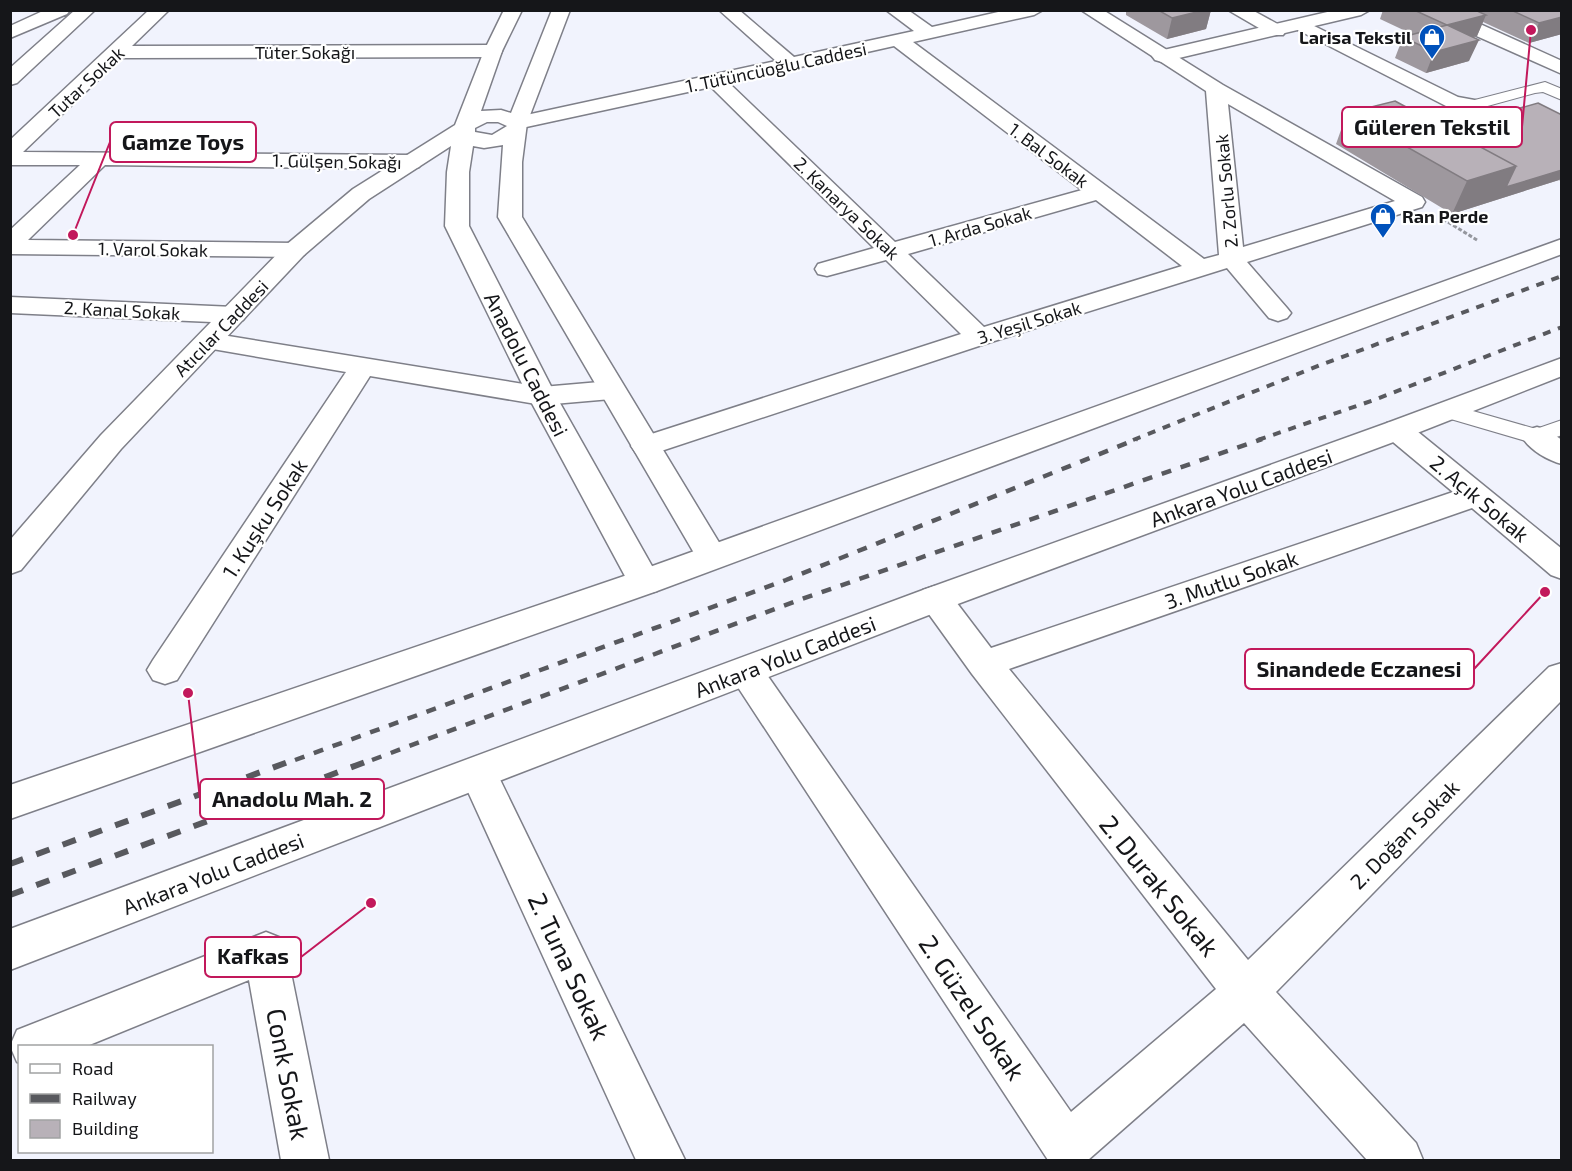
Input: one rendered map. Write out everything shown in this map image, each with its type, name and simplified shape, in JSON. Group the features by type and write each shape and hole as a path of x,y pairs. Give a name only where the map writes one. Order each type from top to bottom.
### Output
{"main road":[{"path":"10,33 61,10"},
{"path":"10,79 86,10"},
{"name":"Tutar Sokak","path":"10,152 160,10"},
{"path":"464,130 493,51 513,10"},
{"path":"561,10 517,127 511,162 510,217 712,557"},
{"path":"728,10 790,63"},
{"path":"895,10 928,33"},
{"name":"1. Tütüncüoğlu Caddesi","path":"464,130 474,140 493,141 502,139 517,127 790,63 1034,10"},
{"name":"2. Zorlu Sokak","path":"1090,10 1216,89 1414,202"},
{"path":"1237,10 1277,31"},
{"path":"1162,56 1361,10"},
{"path":"1433,10 1562,68"},
{"path":"1302,25 1453,102 1473,105"},
{"name":"1. Bal Sokak","path":"898,40 1097,193 1201,269"},
{"name":"Tüter Sokağı","path":"117,52 493,51"},
{"name":"2. Kanarya Sokak","path":"715,80 980,337"},
{"name":"2. Zorlu Sokak","path":"1216,89 1232,259 1278,313"},
{"name":"Atıcılar Caddesi","path":"10,562 111,442 295,250 361,194 464,130"},
{"name":"Anadolu Caddesi","path":"464,130 458,172 457,226 542,396 645,582"},
{"name":"1. Gülşen Sokağı","path":"10,158 411,162"},
{"path":"10,246 100,158"},
{"name":"1. Arda Sokak","path":"827,269 1097,193"},
{"name":"3. Yeşil Sokak","path":"646,446 980,337 1414,202"},
{"name":"1. Varol Sokak","path":"10,246 295,250"},
{"path":"10,802 645,582 1562,246"},
{"name":"2. Kanal Sokak","path":"10,306 234,315"},
{"path":"210,341 542,396 611,390"},
{"name":"1. Kuşku Sokak","path":"165,670 363,366"},
{"name":"Ankara Yolu Caddesi","path":"10,950 746,672 934,598 1397,429 1562,366"},
{"name":"2. Açık Sokak","path":"1397,429 1562,567"},
{"path":"1549,432 1562,453"},
{"name":"3. Mutlu Sokak","path":"984,664 1478,495"},
{"name":"2. Durak Sokak","path":"934,598 1246,992 1399,1161"},
{"name":"2. Güzel Sokak","path":"746,672 1067,1147 1246,992"},
{"name":"2. Doğan Sokak","path":"1246,992 1562,677"},
{"name":"2. Tuna Sokak","path":"478,772 661,1161"},
{"name":"Conk Sokak","path":"38,1045 266,953 305,1161"}],"lane":[{"path":"1473,105 1534,88 1545,87 1562,95"},
{"path":"1445,410 1549,432"}],"building":[{"path":"1158,10 1205,10 1172,18"},
{"path":"1414,10 1475,10 1486,15 1447,25"},
{"path":"1511,10 1562,10 1562,17 1539,23"},
{"path":"1447,25 1479,40 1434,52 1403,37"},
{"path":"1395,101 1516,166 1467,181 1347,113"},
{"path":"1538,103 1562,115 1562,170 1506,187 1516,166 1458,135 1485,127 1474,121"}],"railway":[{"path":"1133,440 1323,364 1562,276"},
{"path":"1258,440 1374,400 1562,327"},
{"path":"295,760 786,580 1137,439"},
{"path":"372,760 799,600 1262,439"},
{"path":"10,864 299,758"},
{"path":"10,895 376,758"}],"place":[{"name":"Güleren Tekstil","path":"1531,30"},
{"name":"Larisa Tekstil","path":"1432,60"},
{"name":"Gamze Toys","path":"73,235"},
{"name":"Ran Perde","path":"1383,239"},
{"name":"Sinandede Eczanesi","path":"1545,592"},
{"name":"Anadolu Mah. 2","path":"188,693"},
{"name":"Kafkas","path":"371,903"}]}
